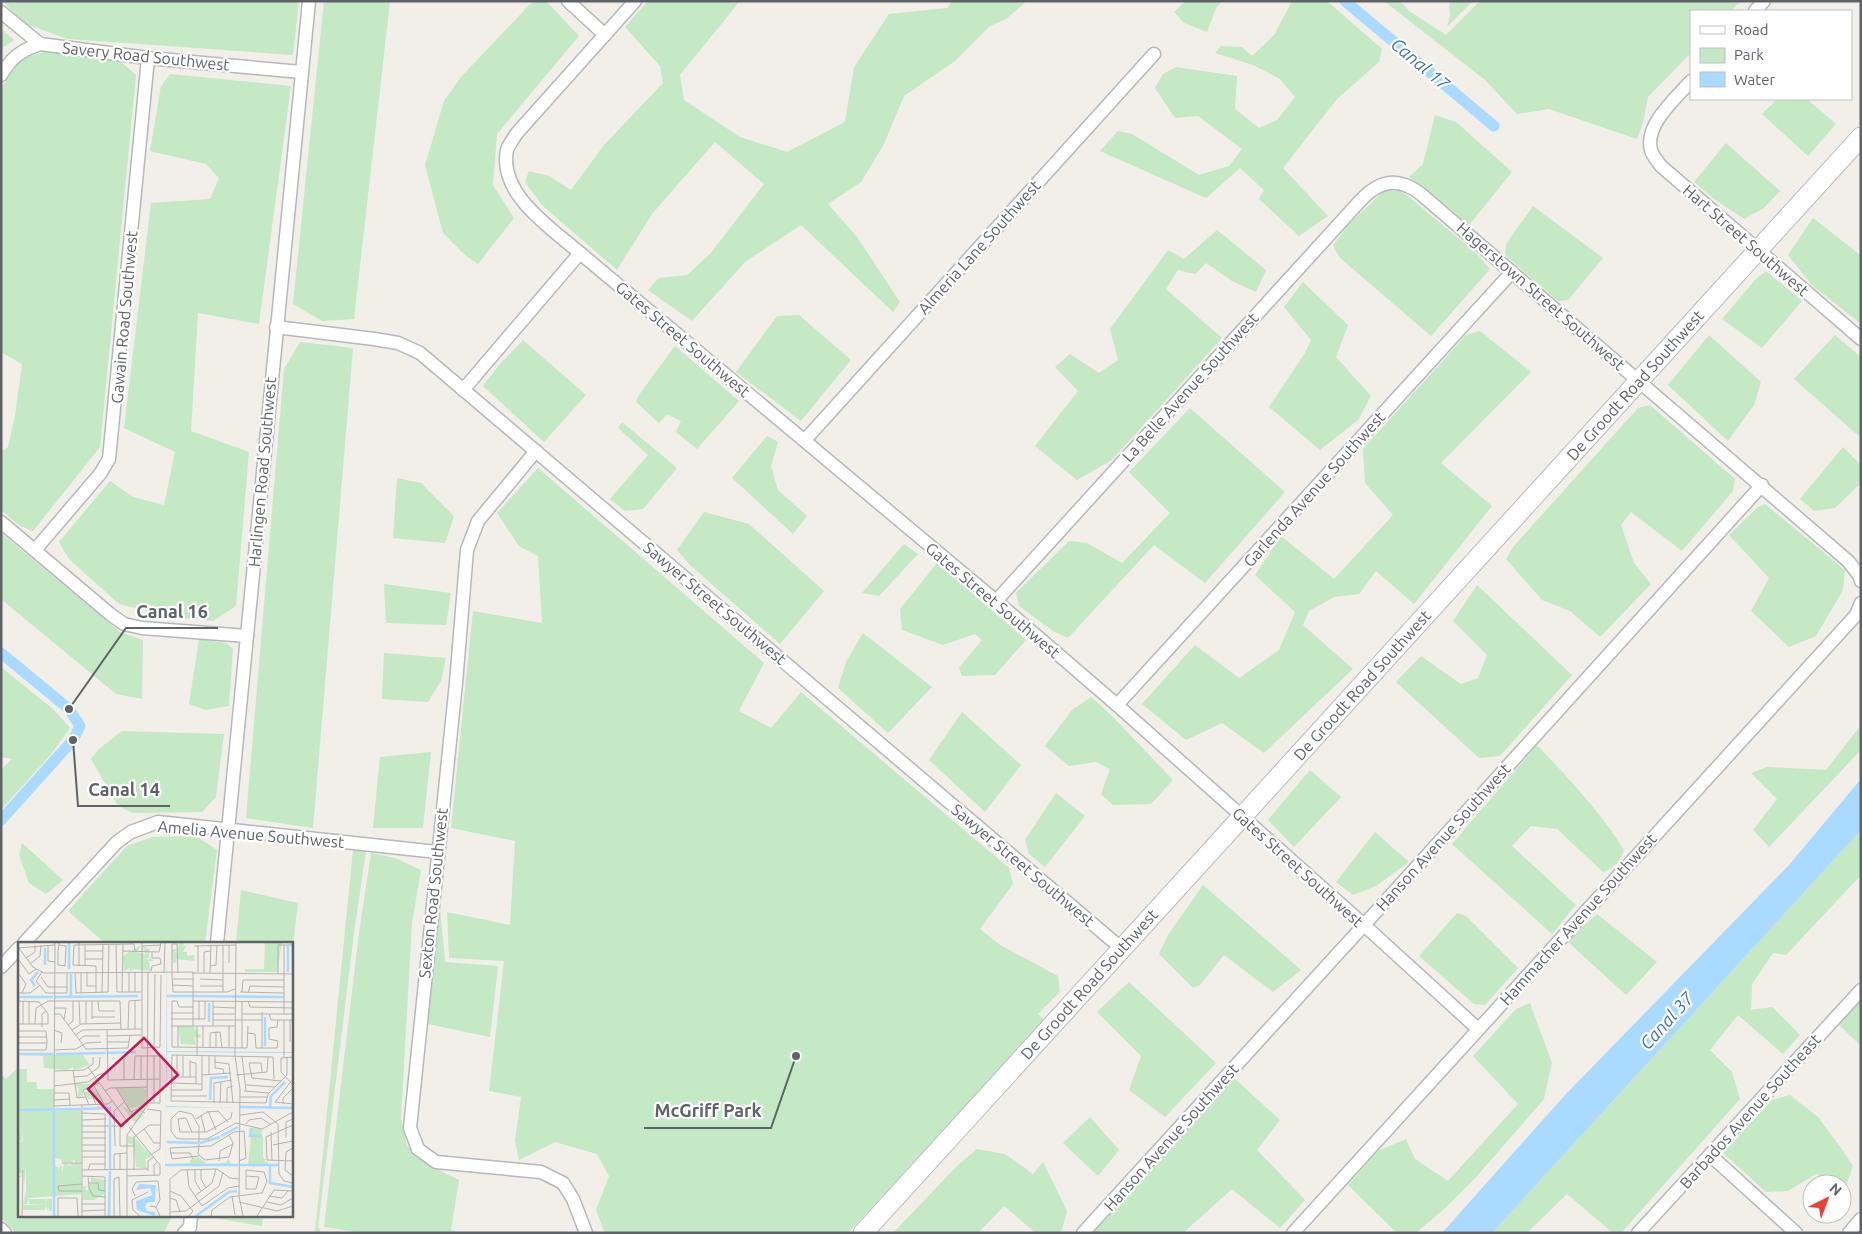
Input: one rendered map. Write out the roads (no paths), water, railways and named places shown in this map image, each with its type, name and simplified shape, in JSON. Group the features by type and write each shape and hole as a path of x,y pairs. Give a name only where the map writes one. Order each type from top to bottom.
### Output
{"street":[{"name":"Harlingen Road Southwest","path":"216,942 309,1"},
{"path":"568,1 605,35 635,1"},
{"name":"Savery Road Southwest","path":"1,12 40,44 148,58 301,72"},
{"name":"Gates Street Southwest","path":"605,35 517,133 507,149 507,175 522,203 1117,705 1364,925 1478,1030"},
{"path":"1,75 9,63 23,50 40,44"},
{"name":"Almeria Lane Southwest","path":"805,440 1154,54"},
{"name":"Gawain Road Southwest","path":"34,550 100,474 109,458 148,58"},
{"name":"Hart Street Southwest","path":"1690,82 1660,114 1651,130 1651,150 1661,166 1861,339"},
{"name":"De Groodt Road Southwest","path":"863,1233 1861,137"},
{"name":"Hagerstown Street Southwest","path":"1391,183 1405,184 1422,195 1762,485 1848,561 1859,575 1861,582"},
{"name":"La Belle Avenue Southwest","path":"996,601 1360,201 1377,186 1391,183"},
{"path":"463,390 580,253"},
{"name":"Garlenda Avenue Southwest","path":"1117,705 1512,272"},
{"name":"Sawyer Street Southwest","path":"276,328 398,343 420,353 1122,948"},
{"name":"Sexton Road Southwest","path":"536,450 478,521 467,550 456,683 437,852 410,1128 418,1150 436,1162 541,1172 564,1183 573,1199 586,1233"},
{"name":"Hanson Avenue Southwest","path":"1083,1233 1762,485"},
{"path":"1,522 124,624 142,628 247,636"},
{"name":"Hammacher Avenue Southwest","path":"1293,1233 1856,614 1861,603"},
{"name":"Amelia Avenue Southwest","path":"25,942 117,842 131,832 158,822 227,831 437,852"},
{"path":"1,968 18,949"},
{"name":"Barbados Avenue Southeast","path":"1638,1233 1861,990"},
{"path":"1710,1155 1796,1233"},
{"path":"184,1233 190,1227 191,1216"},
{"path":"1849,1233 1861,1219"},
{"path":"1,1229 6,1233"}],"water":[{"name":"Canal 37","path":"1861,779 1861,830 1492,1233 1442,1233 1566,1094 1789,865"}],"waterway":[{"name":"Canal 17","path":"1345,1 1494,126"},
{"path":"1,653 69,709 80,726 73,740 1,820"}],"place":[{"name":"Canal 16","path":"69,709"},
{"name":"Canal 14","path":"73,740"},
{"name":"McGriff Park","path":"796,1056"}]}
